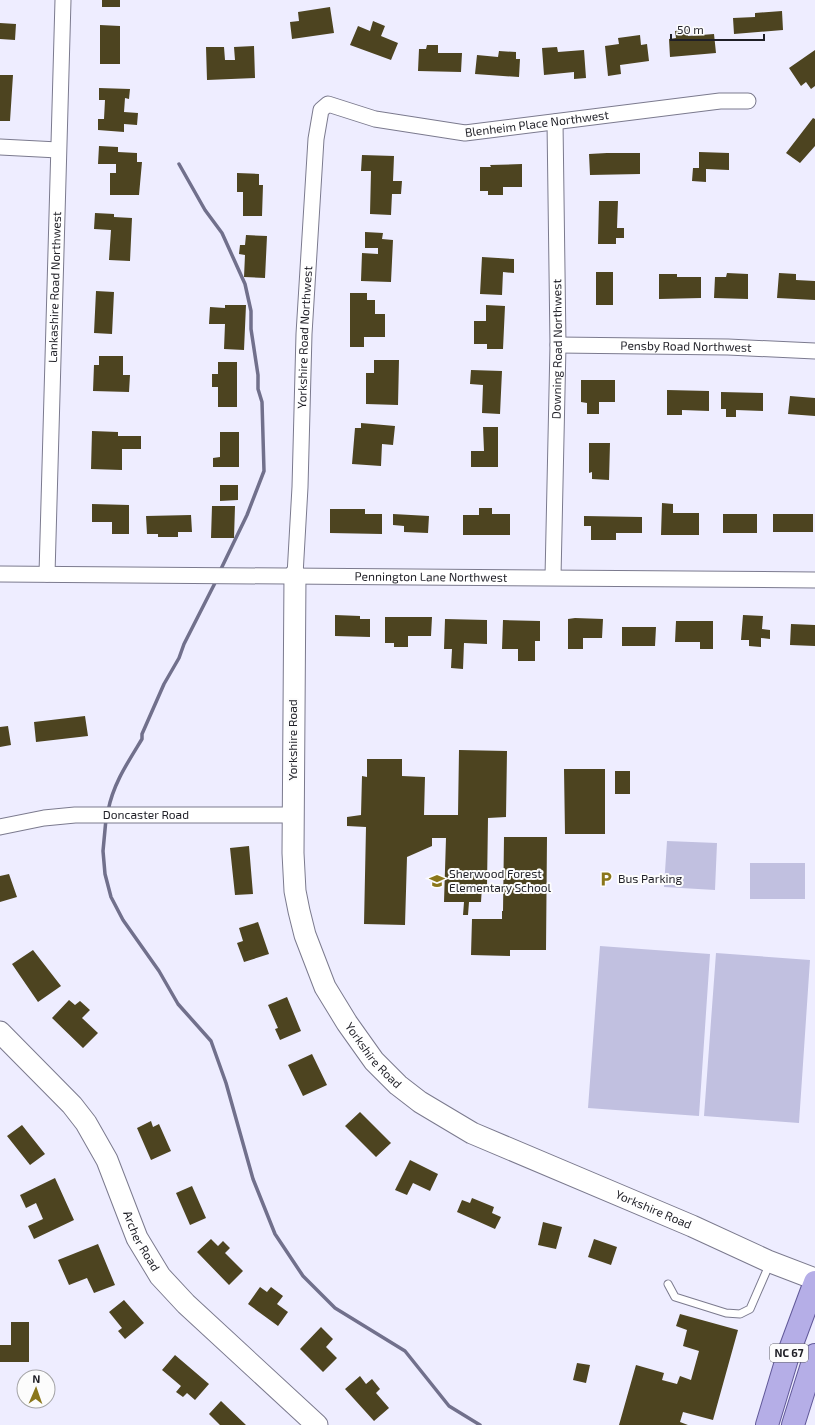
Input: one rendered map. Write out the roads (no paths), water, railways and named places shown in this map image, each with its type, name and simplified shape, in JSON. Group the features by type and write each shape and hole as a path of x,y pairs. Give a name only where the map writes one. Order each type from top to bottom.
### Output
{"main road":[{"name":"NC 67","path":"767,1425 789,1352 815,1282"},
{"name":"NC 67","path":"793,1425 815,1355"}],"street":[{"name":"Lankashire Road Northwest","path":"47,574 63,0"},
{"name":"Blenheim Place Northwest","path":"328,104 375,119 465,133 720,100 748,101"},
{"name":"Yorkshire Road Northwest","path":"295,575 300,487 304,334 316,139 320,110 328,104"},
{"name":"Downing Road Northwest","path":"553,577 558,345 555,122"},
{"path":"0,147 58,150"},
{"name":"Pensby Road Northwest","path":"558,345 728,347 815,351"},
{"name":"Pennington Lane Northwest","path":"0,574 815,580"},
{"name":"Yorkshire Road","path":"295,575 293,815 295,890 305,935 320,976 331,998 374,1061 394,1081 420,1102 472,1133 692,1226 770,1262 815,1279"},
{"name":"Doncaster Road","path":"0,827 44,818 75,815 293,815"},
{"name":"Archer Road","path":"0,1032 72,1105 90,1128 107,1160 137,1238 160,1276 186,1304 318,1425"}],"lane":[{"path":"668,1284 675,1297 726,1313 740,1314 750,1309 770,1262"}],"waterway":[{"path":"179,164 205,210 222,233 245,284 251,311 251,329 258,375 258,389 262,402 264,471 247,515 220,571"},
{"path":"108,811 117,782 142,739 142,734 164,684 179,658 184,644 217,579"},
{"path":"106,819 103,851 105,874 111,897 123,920 159,971 178,1004 211,1041 226,1083 253,1179 275,1234 303,1276 335,1308 405,1351 449,1406 480,1425"}],"place":[{"name":"Bus Parking","path":"606,879"},
{"name":"Sherwood Forest Elementary School","path":"437,881"}]}
